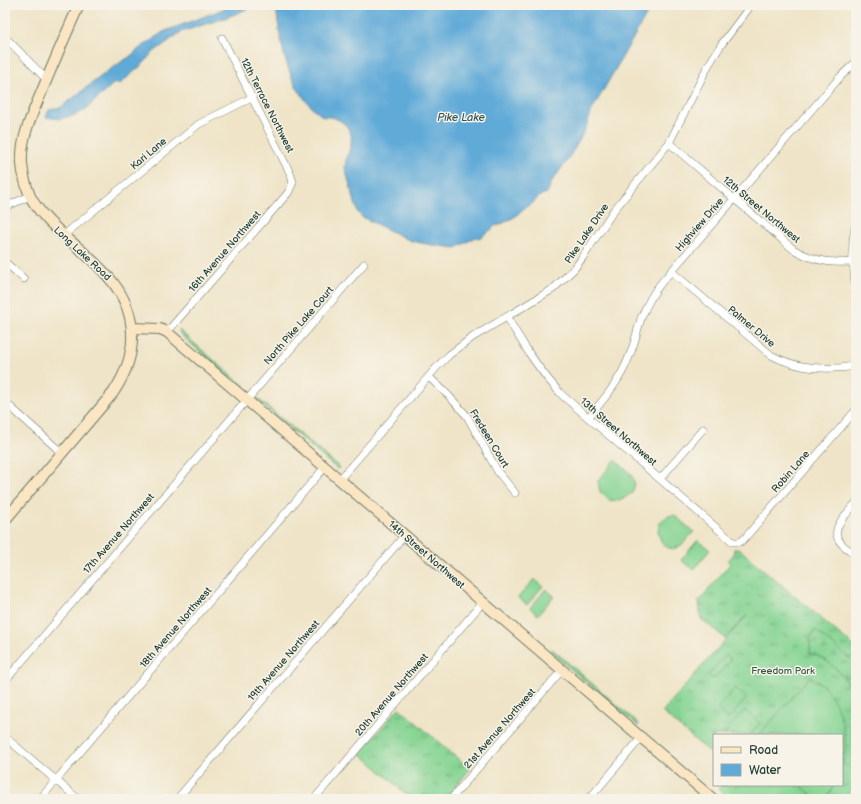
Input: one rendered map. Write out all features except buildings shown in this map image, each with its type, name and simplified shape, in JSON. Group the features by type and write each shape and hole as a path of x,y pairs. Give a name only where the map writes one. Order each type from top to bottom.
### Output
{"street":[{"name":"Long Lake Road","path":"5,520 108,400 121,382 127,369 132,342 132,328 127,306 116,284 97,264 64,236 40,212 30,196 24,175 22,150 27,128 79,5"},
{"name":"Pike Lake Drive","path":"340,479 449,355 473,337 553,289 574,269 614,210 669,143 708,66 721,45 752,5"},
{"path":"5,37 47,80"},
{"name":"12th Terrace Northwest","path":"222,38 253,97 293,182"},
{"name":"Highview Drive","path":"588,418 605,398 623,371 630,356 642,316 656,290 841,76 856,62"},
{"name":"Kari Lane","path":"64,236 199,124 253,97"},
{"name":"12th Street Northwest","path":"669,143 790,246 804,255 835,263 855,262"},
{"name":"16th Avenue Northwest","path":"168,332 288,193 293,182"},
{"path":"5,207 30,196"},
{"path":"856,225 853,243 856,296"},
{"path":"5,262 24,280"},
{"name":"North Pike Lake Court","path":"247,399 364,264"},
{"name":"Palmer Drive","path":"671,271 771,356 791,364 815,368 849,367 856,364"},
{"name":"13th Street Northwest","path":"508,317 534,361 549,381 588,418 730,540 736,542"},
{"name":"14th Street Northwest","path":"132,328 160,328 168,332 713,799"},
{"name":"Fredeen Court","path":"429,377 448,394 467,416 498,472 515,493"},
{"name":"17th Avenue Northwest","path":"5,681 247,399"},
{"path":"5,402 62,453"},
{"name":"Robin Lane","path":"736,542 744,539 856,410"},
{"path":"660,479 703,429"},
{"name":"18th Avenue Northwest","path":"40,799 326,467"},
{"path":"856,503 840,520 837,533 837,538 841,544 846,549 856,554"},
{"name":"19th Avenue Northwest","path":"177,799 405,535"},
{"name":"20th Avenue Northwest","path":"314,799 484,602"},
{"name":"21st Avenue Northwest","path":"451,799 562,670"},
{"path":"5,737 78,799"},
{"path":"589,799 641,738"}],"green space":[{"path":"179,330 247,390 243,389 181,335"},
{"path":"256,397 340,469 336,468 259,402"},
{"path":"615,460 631,474 635,484 632,493 619,501 608,500 600,492 598,481"},
{"path":"674,515 694,532 680,546 672,549 667,547 662,542 658,530 660,523 665,518"},
{"path":"698,540 710,550 693,570 681,560"},
{"name":"Freedom Park","path":"734,549 739,549 856,648 856,785 844,799 730,799 718,789 721,786 843,786 843,734 713,734 713,755 662,712 748,614 725,638 701,619 699,601 730,564 728,561 733,555"},
{"path":"534,579 543,586 527,605 518,598"},
{"path":"546,589 554,596 538,615 530,608"},
{"path":"815,630 849,658 856,656 856,692 841,674 830,664 824,659 810,653 810,639"},
{"path":"552,649 639,724 638,726 551,652"},
{"path":"726,655 731,659 714,679 708,675"},
{"path":"810,677 827,690 837,707 845,738 843,762 843,734 760,734"},
{"path":"735,688 747,698 728,719 717,709"},
{"path":"399,708 470,769 445,799 412,799 360,753"},
{"path":"745,710 760,723 751,734 724,734"},
{"path":"801,786 834,786 826,799 817,799"}],"water":[{"path":"234,5 256,5 228,17 181,32 151,54 144,63 121,83 113,84 85,110 76,115 59,119 46,117 49,110 60,108 108,71 163,32"},
{"name":"Pike Lake","path":"276,5 652,5 592,110 579,141 552,181 547,193 541,195 516,216 500,225 494,226 491,230 479,238 476,237 456,248 411,241 362,217 358,213 345,168 345,163 351,144 351,135 343,123 335,118 322,116 309,105 300,93 287,65 280,35"}]}
